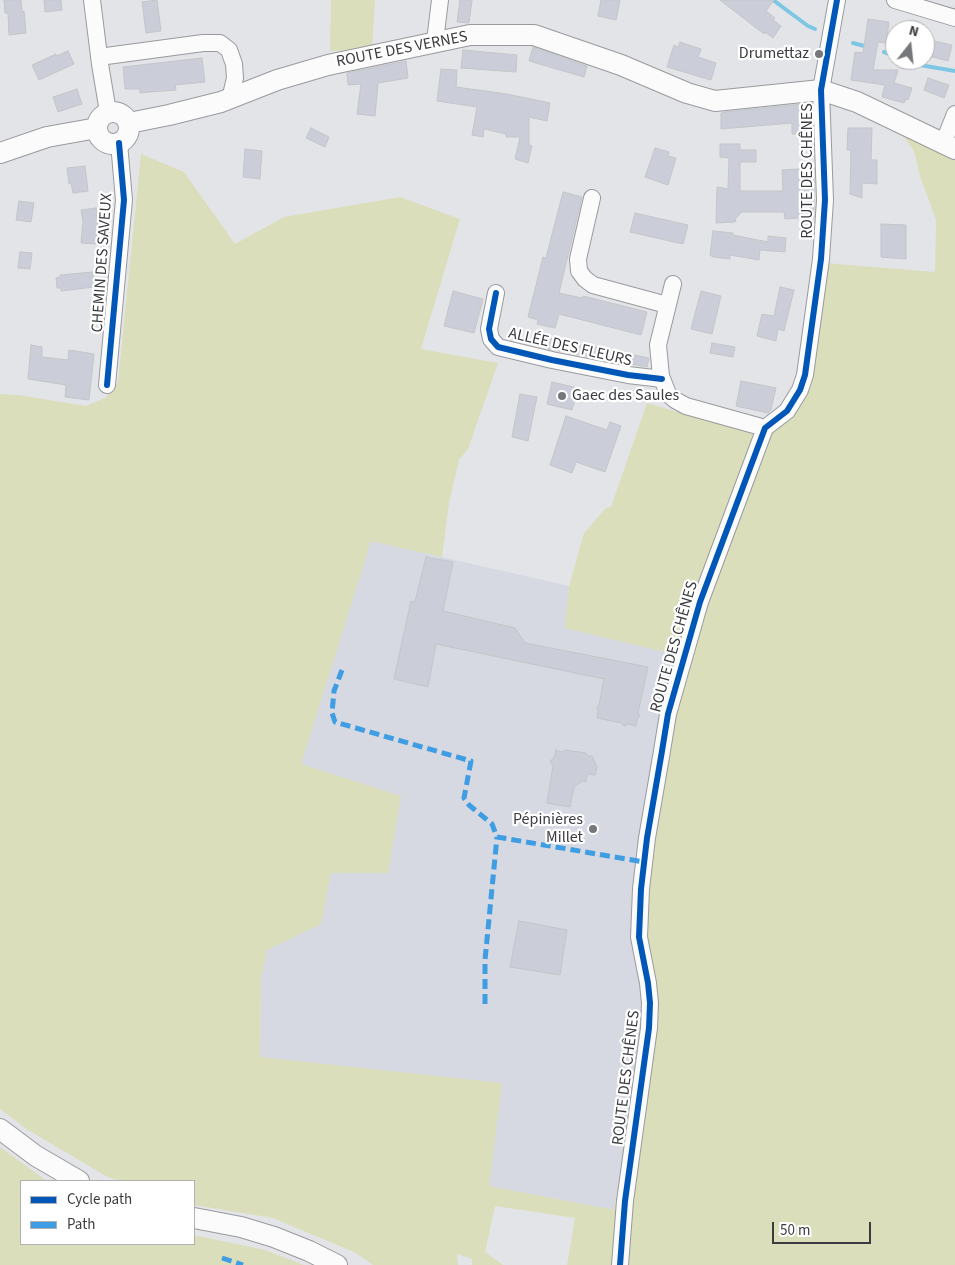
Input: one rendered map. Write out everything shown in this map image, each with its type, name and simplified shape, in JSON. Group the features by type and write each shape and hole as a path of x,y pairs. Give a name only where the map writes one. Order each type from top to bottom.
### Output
{"main road":[{"name":"ROUTE DES VERNES","path":"226,100 257,94 331,70 346,62 470,35 534,34 621,65 687,93 715,101 821,90"},
{"path":"821,90 857,102 949,146"},
{"path":"129,123 177,114 226,100"},
{"path":"0,153 102,120 119,112 129,123 130,128 127,137 114,144 104,141 97,133 102,120"},
{"path":"0,1129 36,1156 77,1180"},
{"path":"195,1218 241,1227 274,1237 337,1265"}],"street":[{"path":"92,0 99,57 102,120"},
{"path":"435,42 440,0"},
{"name":"ROUTE DES CHÊNES","path":"620,1265 625,1201 650,1003 639,937 641,889 647,838 668,714 700,602 765,428 786,411 800,390 805,375 821,259 825,200 821,90 837,0"},
{"path":"833,24 849,0"},
{"path":"896,1 955,18"},
{"path":"99,57 203,43 220,43 229,50 234,64 235,78 226,100"},
{"path":"949,146 955,114"},
{"name":"CHEMIN DES SAVEUX","path":"107,385 124,200 119,143"},
{"path":"592,198 578,259 579,271 585,280 592,285 667,305"},
{"path":"673,284 658,345 662,379 668,394 686,406 765,428"},
{"name":"ALLÉE DES FLEURS","path":"496,293 489,329 492,339 498,346 536,357 628,376 662,379"}],"shaded area":[{"path":"371,541 569,586 565,628 673,654 639,838 644,1003 632,1103 614,1210 489,1186 502,1083 260,1057 261,980 267,950 321,924 331,873 388,873 401,796 300,764"}],"green space":[{"path":"331,0 375,0 372,49 330,51"},
{"path":"902,134 955,156 955,1265 567,1265 575,1218 495,1206 485,1252 503,1265 472,1265 472,1259 457,1254 458,1265 373,1265 356,1253 273,1218 195,1205 195,1180 117,1180 106,1176 28,1130 0,1109 0,394 19,395 86,406 105,398 118,382 141,154 184,172 235,244 284,217 400,197 460,219 421,349 498,363 468,449 459,460 449,503 442,557 371,541 301,764 401,796 388,873 331,873 321,924 267,950 261,980 260,1057 502,1083 489,1186 614,1210 632,1103 644,1003 639,838 673,654 565,628 569,586 584,533 606,508 611,507 647,403 769,437 804,399 826,263 935,272 936,220 920,176 914,151"},
{"path":"0,1147 46,1180 20,1180 20,1245 195,1245 195,1235 265,1250 304,1265 0,1265"}],"building":[{"path":"4,0 21,0 26,33 9,35 8,13 5,13"},
{"path":"44,0 61,0 62,10 45,12"},
{"path":"157,0 161,31 146,33 142,2"},
{"path":"460,0 472,0 469,23 457,22"},
{"path":"601,0 620,0 616,20 598,16"},
{"path":"720,0 774,0 766,11 781,26 773,38 765,32 764,34"},
{"path":"868,19 885,21 885,43 878,42 873,70 898,70 894,83 912,88 908,100 906,99 904,103 882,97 885,85 851,80 855,52 863,53"},
{"path":"935,41 952,45 948,61 935,58"},
{"path":"680,42 701,49 698,57 716,63 711,80 667,67 674,45 678,47"},
{"path":"533,47 587,66 584,77 529,61"},
{"path":"463,50 517,55 516,72 461,68"},
{"path":"68,51 74,64 39,80 32,65 56,54 56,56"},
{"path":"202,58 205,82 175,85 176,90 140,93 140,89 125,89 123,67"},
{"path":"406,61 408,78 378,83 375,116 357,114 361,84 348,85 347,73"},
{"path":"441,69 457,70 456,87 507,94 550,103 547,121 529,117 529,145 532,146 528,163 515,159 520,137 506,137 506,134 484,129 483,137 472,135 477,107 437,101"},
{"path":"928,78 949,85 944,98 924,90"},
{"path":"77,89 82,104 58,112 53,97"},
{"path":"811,103 812,134 792,134 792,123 721,129 721,113"},
{"path":"311,128 329,137 325,147 306,138"},
{"path":"848,128 872,128 871,160 877,160 877,184 862,183 862,198 850,194 851,150 847,150"},
{"path":"720,144 740,144 740,150 756,150 756,162 740,162 740,191 783,191 782,170 814,168 814,217 785,219 784,212 742,212 735,222 716,223 717,187 728,189 729,158 720,157"},
{"path":"655,148 669,152 668,156 676,158 668,185 645,177"},
{"path":"245,149 262,151 260,179 243,177"},
{"path":"85,166 88,191 73,193 71,183 69,184 67,168"},
{"path":"563,192 582,197 559,293 582,298 583,296 647,312 641,335 559,314 555,328 537,324 538,320 528,317 543,257 546,258"},
{"path":"19,201 34,203 31,222 16,220"},
{"path":"96,208 98,223 96,244 81,243 83,222 81,210"},
{"path":"635,213 688,225 683,244 630,232"},
{"path":"881,224 906,225 906,259 881,257"},
{"path":"713,231 733,233 733,235 768,242 768,236 786,238 785,252 760,250 759,260 730,255 730,259 713,257 710,255"},
{"path":"20,252 32,253 30,269 18,268"},
{"path":"93,272 94,287 61,291 61,288 57,288 56,278 60,277 60,275"},
{"path":"780,287 794,290 784,331 778,329 776,341 757,336 762,314 774,316"},
{"path":"453,291 483,299 474,333 444,326"},
{"path":"701,291 721,296 712,334 691,329"},
{"path":"550,338 649,358 647,367 548,349"},
{"path":"712,343 735,347 733,357 710,353"},
{"path":"31,345 42,347 42,357 68,360 69,350 94,354 89,400 65,397 66,385 28,379"},
{"path":"741,381 776,388 771,410 768,413 736,406"},
{"name":"Gaec des Saules","path":"552,382 578,388 572,410 547,404"},
{"path":"520,394 537,397 528,441 512,437"},
{"path":"566,416 607,430 610,422 621,426 605,472 576,462 572,473 550,465"},
{"path":"426,557 453,562 443,611 515,628 525,643 648,667 638,713 640,716 637,719 636,726 628,724 624,726 622,723 597,718 597,707 604,679 436,644 428,687 394,679 411,601 415,602"},
{"path":"556,750 586,753 588,756 592,756 597,767 595,775 587,774 586,782 582,781 574,787 570,807 547,803 553,766 550,761 554,758"},
{"path":"519,921 567,930 560,975 510,967"}],"waterway":[{"path":"773,0 808,26 815,29"},
{"path":"853,43 868,47"},
{"path":"935,68 955,71"}],"marked path":[{"path":"342,670 334,691 332,713 335,722 471,761 464,798 469,805 492,824 497,837 644,862"},
{"path":"485,1004 485,960 497,837"},
{"path":"222,1258 243,1265"}],"cycle path":[{"path":"620,1265 625,1201 649,1028 650,1003 648,983 639,937 641,889 647,838 668,714 700,602 765,428 787,411 800,390 805,375 821,259 825,200 821,90 837,0"},
{"path":"107,385 124,200 119,143"},
{"path":"496,293 489,329 491,339 498,347 628,375 662,379"}],"place":[{"name":"Drumettaz","path":"819,54"},
{"name":"Gaec des Saules","path":"562,396"},
{"name":"Pépinières Millet","path":"593,829"}]}
